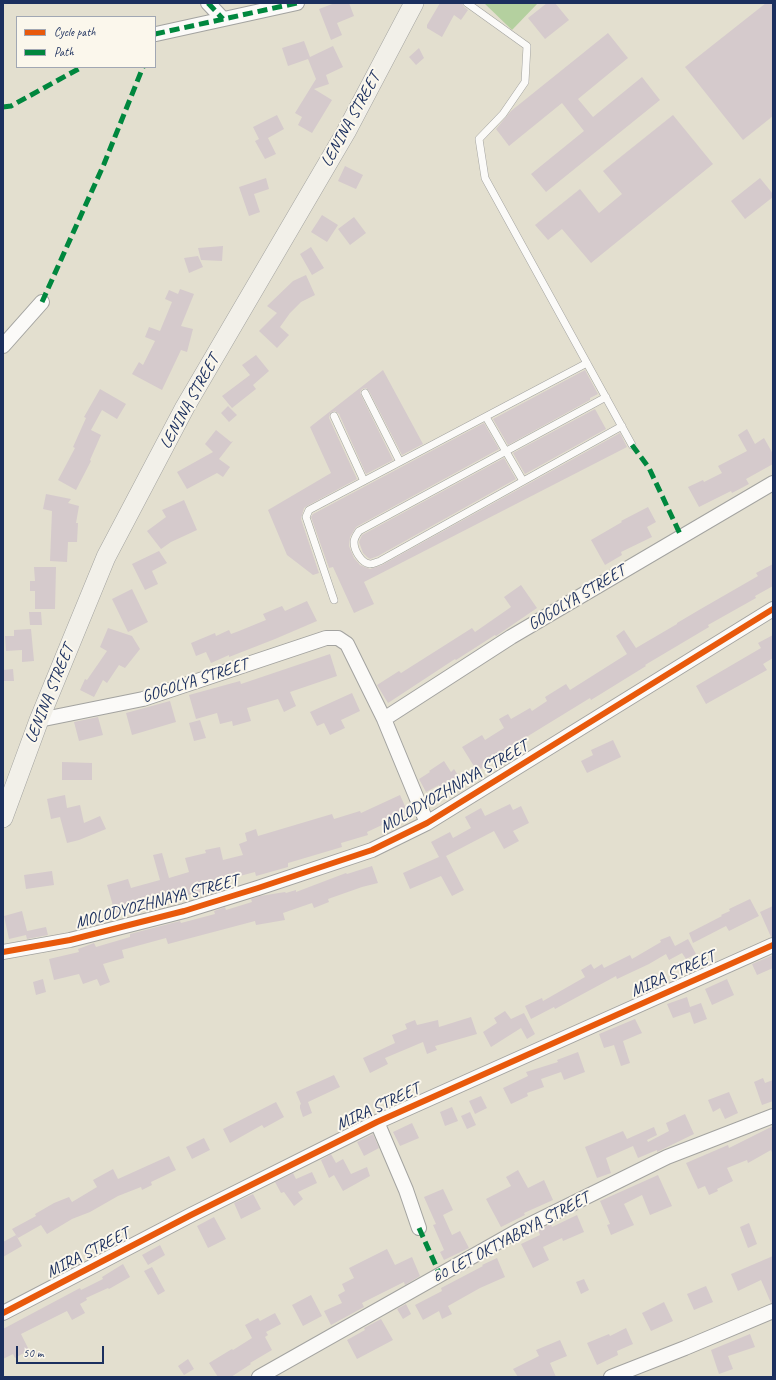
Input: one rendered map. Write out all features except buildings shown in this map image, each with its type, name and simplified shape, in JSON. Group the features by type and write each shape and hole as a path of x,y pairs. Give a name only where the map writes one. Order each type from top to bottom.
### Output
{"main road":[{"name":"LENINA STREET","path":"3,818 39,720 106,556 186,407 346,132 414,3"}],"street":[{"path":"208,3 223,19"},
{"path":"156,34 298,3"},
{"path":"3,346 42,302"},
{"name":"GOGOLYA STREET","path":"39,720 144,699 326,638 338,638 347,644 384,719 511,637 773,483"},
{"name":"MOLODYOZHNAYA STREET","path":"3,952 70,940 184,911 251,891 372,850 427,823 773,609"},
{"path":"384,719 427,823"},
{"name":"MIRA STREET","path":"3,1313 191,1215 377,1122 773,945"},
{"name":"60 LET OKTYABRYA STREET","path":"259,1377 521,1229 667,1157 773,1116"},
{"path":"377,1122 406,1190 419,1228"},
{"path":"611,1377 773,1311"}],"lane":[{"path":"467,3 527,46 525,82 503,114 479,139 485,178 632,445"},
{"path":"334,600 306,517 309,510 587,363"},
{"path":"365,392 400,462"},
{"path":"606,397 359,531 356,535 354,543 359,557 365,562 371,564 380,561 622,426"},
{"path":"334,416 364,481"},
{"path":"486,416 523,481"}],"green space":[{"path":"484,3 538,3 512,30"}],"marked path":[{"path":"208,3 223,19"},
{"path":"156,34 297,3"},
{"path":"3,107 11,106 80,68"},
{"path":"42,302 104,164 143,68"},
{"path":"632,445 649,468 681,536"},
{"path":"419,1228 440,1275"}],"cycle path":[{"path":"3,952 70,940 184,911 372,850 427,823 773,609"},
{"path":"3,1313 191,1215 377,1122 773,945"}]}
